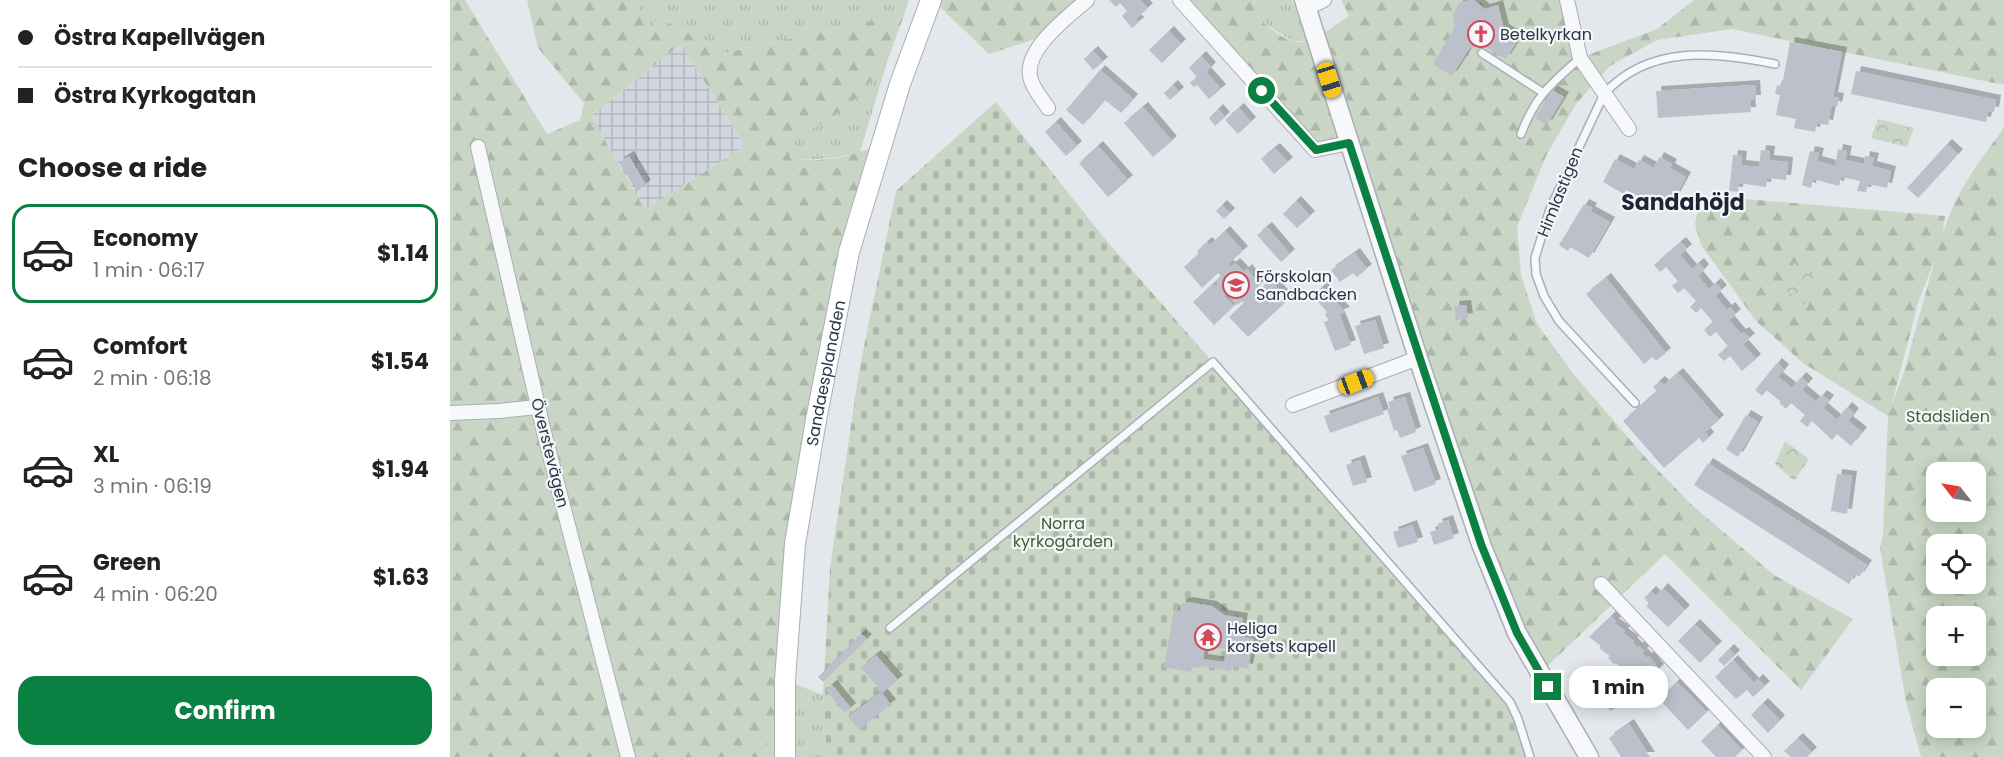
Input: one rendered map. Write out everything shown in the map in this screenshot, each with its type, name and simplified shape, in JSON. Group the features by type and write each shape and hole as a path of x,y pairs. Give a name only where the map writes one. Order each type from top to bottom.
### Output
{"main road":[{"name":"Sandaesplanaden","path":"785,757 785,680 795,544 816,420 849,252 900,84 931,0"}],"street":[{"path":"1048,108 1030,79 1033,56 1047,35 1087,0"},
{"path":"1180,0 1316,150 1349,143"},
{"path":"1324,0 1306,4 1418,358 1481,544 1517,633 1589,757"},
{"path":"1567,0 1580,58 1629,129"},
{"name":"Överstevägen","path":"478,147 538,406 628,757"},
{"path":"1293,405 1418,358"},
{"path":"450,413 499,411 538,406"},
{"path":"1601,584 1764,757"}],"lane":[{"path":"1482,53 1542,92"},
{"name":"Himlastigen","path":"1635,404 1559,321 1544,296 1536,274 1535,258 1550,209 1604,94 1617,79 1653,61 1680,55 1712,55 1775,64"},
{"path":"1521,134 1542,92 1580,58"},
{"path":"890,628 1213,362 1503,694 1518,719 1530,757"}],"shaded area":[{"path":"681,44 745,146 645,210 591,116"}],"green space":[{"path":"450,0 465,0 547,134 580,120 584,103 538,48 527,0 637,0 648,35 658,17 725,53 890,17 903,18 887,62 849,106 793,141 790,159 818,160 843,157 881,145 816,420 785,680 764,757 450,757","holes":["681,44 745,146 645,210 591,116"]},
{"path":"637,0 909,0 903,18 890,17 725,53 658,17 648,36"},
{"path":"940,0 1087,0 1047,35 989,54 938,5"},
{"path":"1180,0 1255,0 1259,20 1284,38 1299,42 1314,38 1349,16 1341,0 1567,0 1580,58 1657,29 1694,0 2004,0 2004,85 1732,29 1657,40 1610,66 1576,104 1546,156 1517,227 1521,275 1537,324 1575,376 1645,457 1693,506 1774,575 1853,619 1801,690 1665,554 1540,673 1517,633 1349,144 1315,150"},
{"path":"1255,0 1292,0 1307,41 1292,41 1259,20"},
{"path":"887,62 860,152 825,158 790,159 793,140 849,106"},
{"name":"Norra kyrkogården","path":"996,102 1105,239 1510,702 1530,757 827,757 823,695 830,568 859,371 896,191"},
{"path":"1878,119 1914,128 1907,147 1871,138"},
{"name":"Stadsliden","path":"2004,128 2004,757 1921,757 1906,702 1880,548 1883,534 1888,416 1803,363 1757,322 1701,245 1695,224 1698,210 1709,198 1723,197 1945,216 1942,237 1953,207 1976,167","holes":["1935,259 1904,372 1891,407 1918,303"]},
{"path":"1795,263 1820,281 1804,305 1781,286"},
{"path":"1785,441 1809,459 1794,481 1775,464"},
{"path":"785,680 823,695 827,757 764,757"}],"building":[{"path":"1109,0 1140,0 1148,8 1136,19 1139,22 1132,28 1122,16 1127,11 1120,3 1116,7"},
{"name":"Betelkyrkan","path":"1474,0 1485,9 1498,5 1504,29 1519,38 1506,59 1482,45 1470,48 1452,76 1433,64 1455,27 1453,15 1460,2"},
{"path":"1169,31 1181,44 1162,63 1149,50"},
{"path":"1790,42 1842,52 1833,97 1839,98 1837,107 1832,105 1828,125 1817,123 1815,132 1794,128 1796,119 1776,115 1780,95 1775,94 1777,85 1782,86"},
{"path":"1093,51 1103,62 1093,70 1084,59"},
{"path":"1201,56 1211,67 1206,72 1221,89 1209,99 1197,85 1194,87 1190,83 1197,77 1189,68"},
{"path":"1100,70 1133,99 1121,113 1105,100 1083,125 1066,110"},
{"path":"1856,71 1996,100 1994,112 1988,111 1986,122 1851,94"},
{"path":"1173,85 1179,92 1170,100 1164,93"},
{"path":"1755,85 1756,100 1750,100 1751,112 1658,118 1656,91"},
{"path":"1552,90 1564,97 1547,125 1535,118"},
{"path":"1143,107 1172,141 1153,157 1124,123"},
{"path":"1239,108 1251,122 1238,134 1225,120"},
{"path":"1218,109 1225,117 1215,126 1209,118"},
{"path":"1056,122 1077,146 1066,156 1045,132"},
{"path":"1947,144 1958,154 1918,198 1907,188"},
{"path":"1098,146 1128,180 1108,197 1079,163"},
{"path":"1275,148 1288,162 1274,174 1261,159"},
{"path":"1838,149 1847,151 1845,160 1864,164 1865,156 1874,158 1872,166 1891,171 1887,188 1868,184 1866,192 1857,191 1860,181 1841,177 1839,186 1813,179 1811,188 1802,185 1810,151 1819,153 1817,161 1835,166"},
{"path":"1761,150 1770,151 1769,160 1788,162 1786,180 1767,178 1766,187 1739,183 1738,192 1729,191 1733,155 1742,156 1741,165 1759,167"},
{"path":"629,156 646,185 637,191 619,162"},
{"path":"1659,157 1672,164 1670,168 1686,177 1667,212 1652,204 1650,208 1636,200 1638,196 1626,190 1624,194 1603,182 1615,159 1634,169 1639,160 1654,168"},
{"path":"1296,201 1310,216 1297,228 1283,214"},
{"path":"1584,204 1592,208 1590,211 1610,222 1589,258 1570,247 1568,251 1559,245"},
{"path":"1222,205 1230,213 1224,219 1216,211"},
{"path":"1267,227 1290,254 1281,262 1257,235"},
{"path":"1225,231 1243,251 1228,264 1231,267 1235,263 1244,272 1247,269 1260,285 1253,291 1255,294 1270,280 1288,300 1248,337 1229,317 1244,303 1242,301 1237,305 1226,293 1224,296 1234,306 1214,325 1193,302 1213,284 1216,286 1218,284 1215,281 1221,276 1218,273 1202,288 1184,267 1199,254 1197,251 1207,242 1210,245"},
{"path":"1681,242 1687,249 1680,255 1692,269 1699,263 1704,269 1698,276 1709,289 1716,283 1722,290 1715,296 1727,310 1730,307 1736,314 1729,320 1741,334 1744,332 1750,338 1743,344 1756,359 1742,371 1730,356 1724,361 1718,355 1728,346 1716,332 1710,337 1704,330 1713,322 1701,308 1696,313 1690,307 1696,301 1684,288 1678,293 1672,286 1678,281 1666,267 1660,272 1654,265"},
{"path":"1355,253 1367,269 1357,277 1353,273 1340,282 1331,270"},
{"path":"1606,278 1666,353 1656,361 1652,357 1644,364 1586,294"},
{"path":"1322,287 1345,312 1339,314 1351,345 1335,351 1324,322 1329,320 1325,315 1327,312 1313,296"},
{"path":"1466,305 1468,318 1456,320 1454,306"},
{"path":"1375,320 1384,348 1364,354 1355,326"},
{"path":"1777,363 1784,369 1778,377 1792,388 1801,377 1808,383 1802,390 1816,402 1822,395 1829,400 1823,408 1837,420 1847,407 1854,413 1848,421 1862,432 1851,446 1837,434 1832,440 1812,421 1807,427 1800,421 1805,415 1791,403 1786,409 1767,390 1762,396 1755,390"},
{"path":"1678,373 1719,420 1705,432 1709,437 1703,443 1699,438 1664,468 1623,421 1657,391 1653,387 1660,381 1664,385"},
{"path":"1378,397 1384,414 1330,433 1324,416"},
{"path":"1405,397 1416,432 1400,438 1397,430 1394,431 1387,409 1390,408 1388,402"},
{"path":"1746,415 1758,422 1738,457 1726,449"},
{"path":"1423,448 1436,484 1414,492 1401,456"},
{"path":"1360,460 1367,482 1353,486 1346,465"},
{"path":"1708,463 1867,565 1859,577 1855,574 1849,584 1694,485"},
{"path":"1837,474 1852,476 1847,514 1831,511"},
{"path":"1448,520 1454,538 1434,545 1430,532 1439,529 1437,524"},
{"path":"1412,525 1418,542 1398,548 1393,532"},
{"path":"1663,588 1685,610 1668,627 1646,606 1649,603 1644,598 1651,591 1656,596"},
{"name":"Heliga korsets kapell","path":"1188,602 1212,606 1224,615 1243,618 1240,636 1254,639 1248,669 1232,666 1231,671 1201,666 1200,668 1192,667 1191,672 1164,667 1174,610 1180,611 1181,604","holes":["1205,646 1226,649 1224,662 1203,659"]},
{"path":"1611,616 1616,621 1614,623 1625,631 1623,633 1644,651 1642,653 1647,658 1649,656 1659,669 1640,687 1635,682 1633,684 1627,678 1629,677 1618,668 1620,667 1608,658 1610,656 1599,648 1601,646 1589,637"},
{"path":"1695,624 1717,646 1700,663 1678,641"},
{"path":"861,634 867,639 823,682 818,677"},
{"path":"1729,649 1735,655 1724,666 1718,660"},
{"path":"876,655 898,680 882,693 891,704 859,730 848,717 881,691 861,667"},
{"path":"1733,660 1754,683 1758,679 1765,686 1753,697 1747,690 1736,699 1715,677"},
{"path":"1607,677 1622,705 1610,711 1595,683"},
{"path":"1677,682 1707,712 1688,730 1659,699"},
{"path":"832,685 851,708 845,713 826,690"},
{"path":"1763,703 1780,720 1768,733 1751,715"},
{"path":"1629,724 1650,757 1621,757 1609,738"},
{"path":"1718,725 1742,750 1735,757 1716,757 1701,741"},
{"path":"1798,738 1812,752 1807,757 1791,757 1784,751"}],"place":[{"name":"Betelkyrkan","path":"1481,34"},
{"name":"Förskolan Sandbacken","path":"1236,285"},
{"name":"Heliga korsets kapell","path":"1208,637"}],"district":[{"name":"Sandahöjd","path":"1683,202"}],"route":[{"path":"1262,91 1316,150 1349,143 1481,544 1517,633 1548,687"}]}
